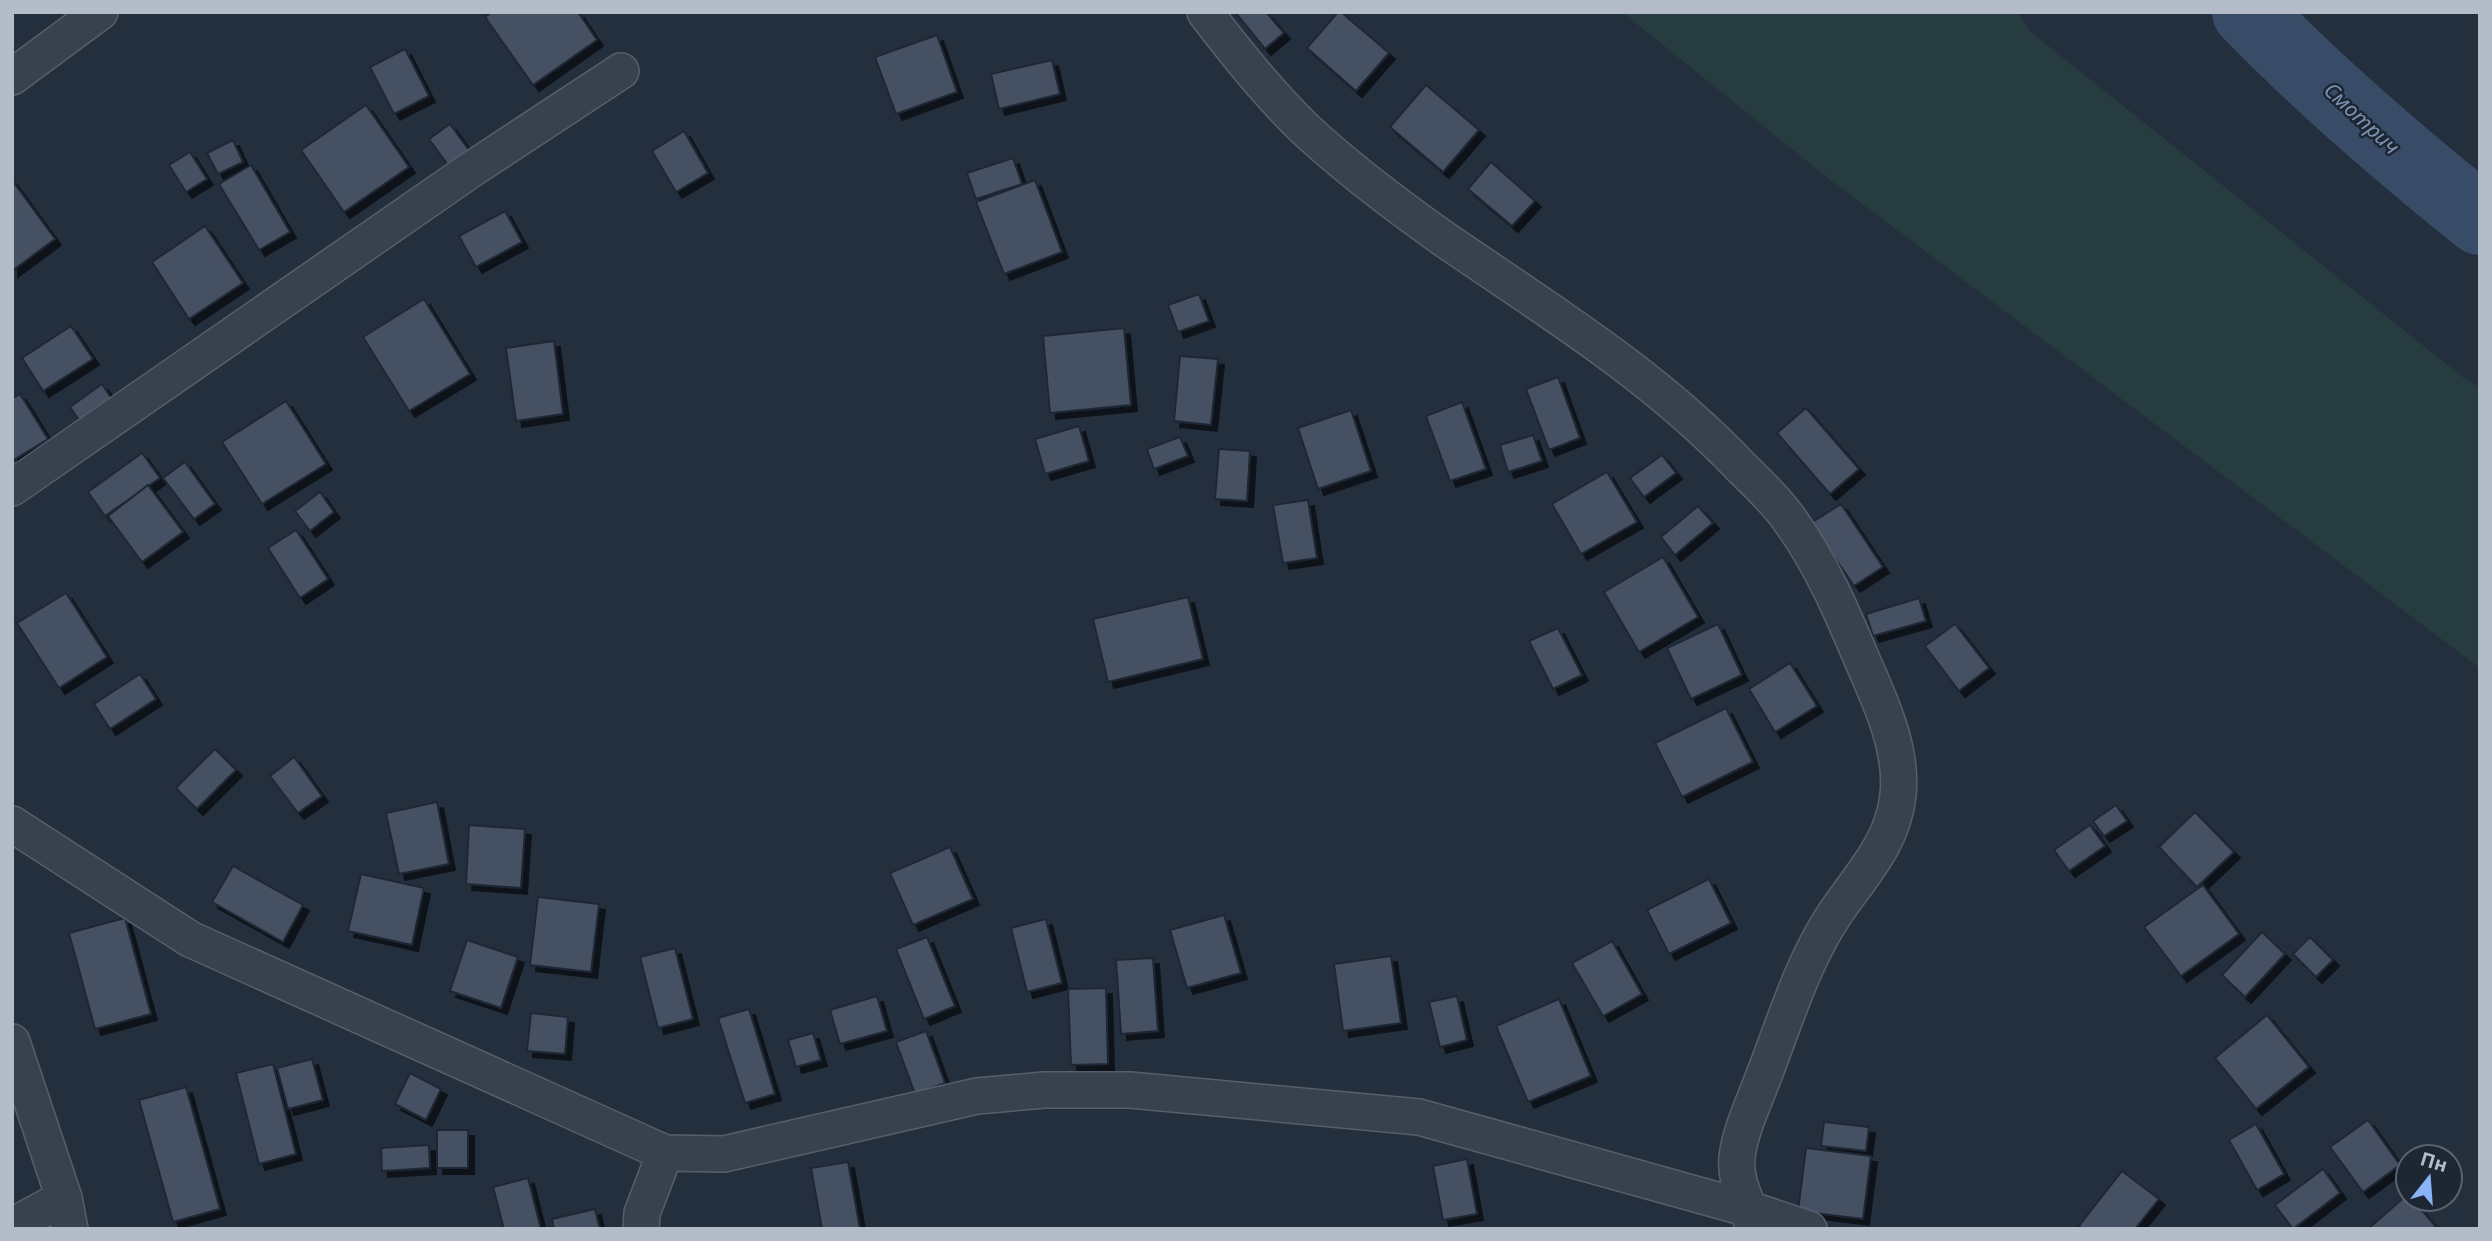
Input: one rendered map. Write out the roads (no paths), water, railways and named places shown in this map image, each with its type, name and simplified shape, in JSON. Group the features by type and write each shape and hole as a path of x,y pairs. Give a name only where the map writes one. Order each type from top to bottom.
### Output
{"street":[{"path":"12,77 100,12"},
{"path":"1205,12 1229,44 1304,127 1367,181 1441,237 1654,386 1709,433 1787,516 1838,601 1888,724 1899,771 1898,795 1894,821 1885,842 1875,860 1833,916 1813,953 1796,991 1741,1139 1737,1161 1738,1180 1751,1219"},
{"path":"12,488 472,169 621,71"},
{"path":"12,824 190,939 666,1153 724,1154 977,1096 1044,1090 1130,1090 1419,1116 1751,1219 1809,1229"},
{"path":"12,1042 67,1213 12,1226"},
{"path":"640,1229 642,1213 666,1153"}],"waterway":[{"name":"Смотрич","path":"2248,12 2361,119 2480,219"}]}
